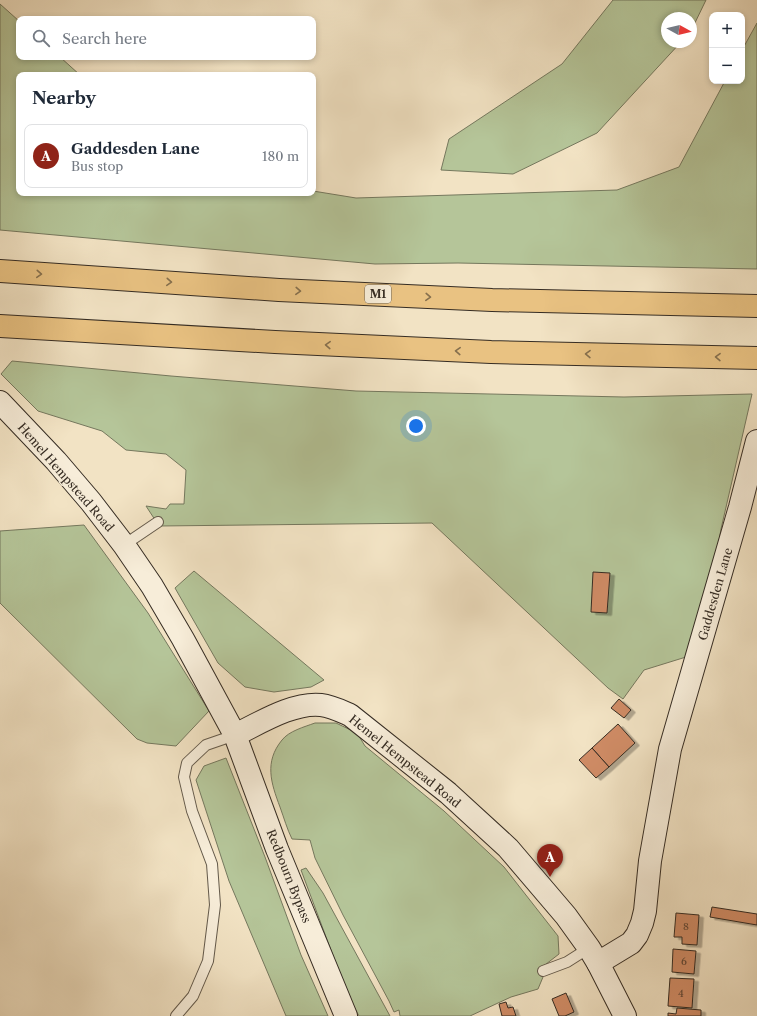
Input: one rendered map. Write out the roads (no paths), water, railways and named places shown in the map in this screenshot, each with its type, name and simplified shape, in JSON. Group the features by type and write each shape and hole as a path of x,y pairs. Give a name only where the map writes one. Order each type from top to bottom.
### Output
{"highway":[{"name":"M1","path":"0,271 279,290 492,300 757,306"},
{"path":"0,326 268,342 483,352 757,358"}],"street":[{"name":"Hemel Hempstead Road","path":"0,402 56,461 91,502 124,545 152,586 183,639 235,735 265,720 295,708 310,705 322,705 335,708 350,715 448,793 508,848 566,916 593,955 625,1016"},
{"name":"Gaddesden Lane","path":"593,955 631,943 637,935 642,923 645,911 650,861 670,749 740,507 757,441"},
{"name":"Redbourn Bypass","path":"235,735 277,849 346,1016"}],"lane":[{"path":"124,545 158,522"},
{"path":"176,1016 193,996 208,961 215,905 212,864 192,811 184,777 187,763 206,745 235,735"},
{"path":"543,971 567,962 593,955"}],"place":[{"name":"Gaddesden Lane","path":"550,877"}]}
